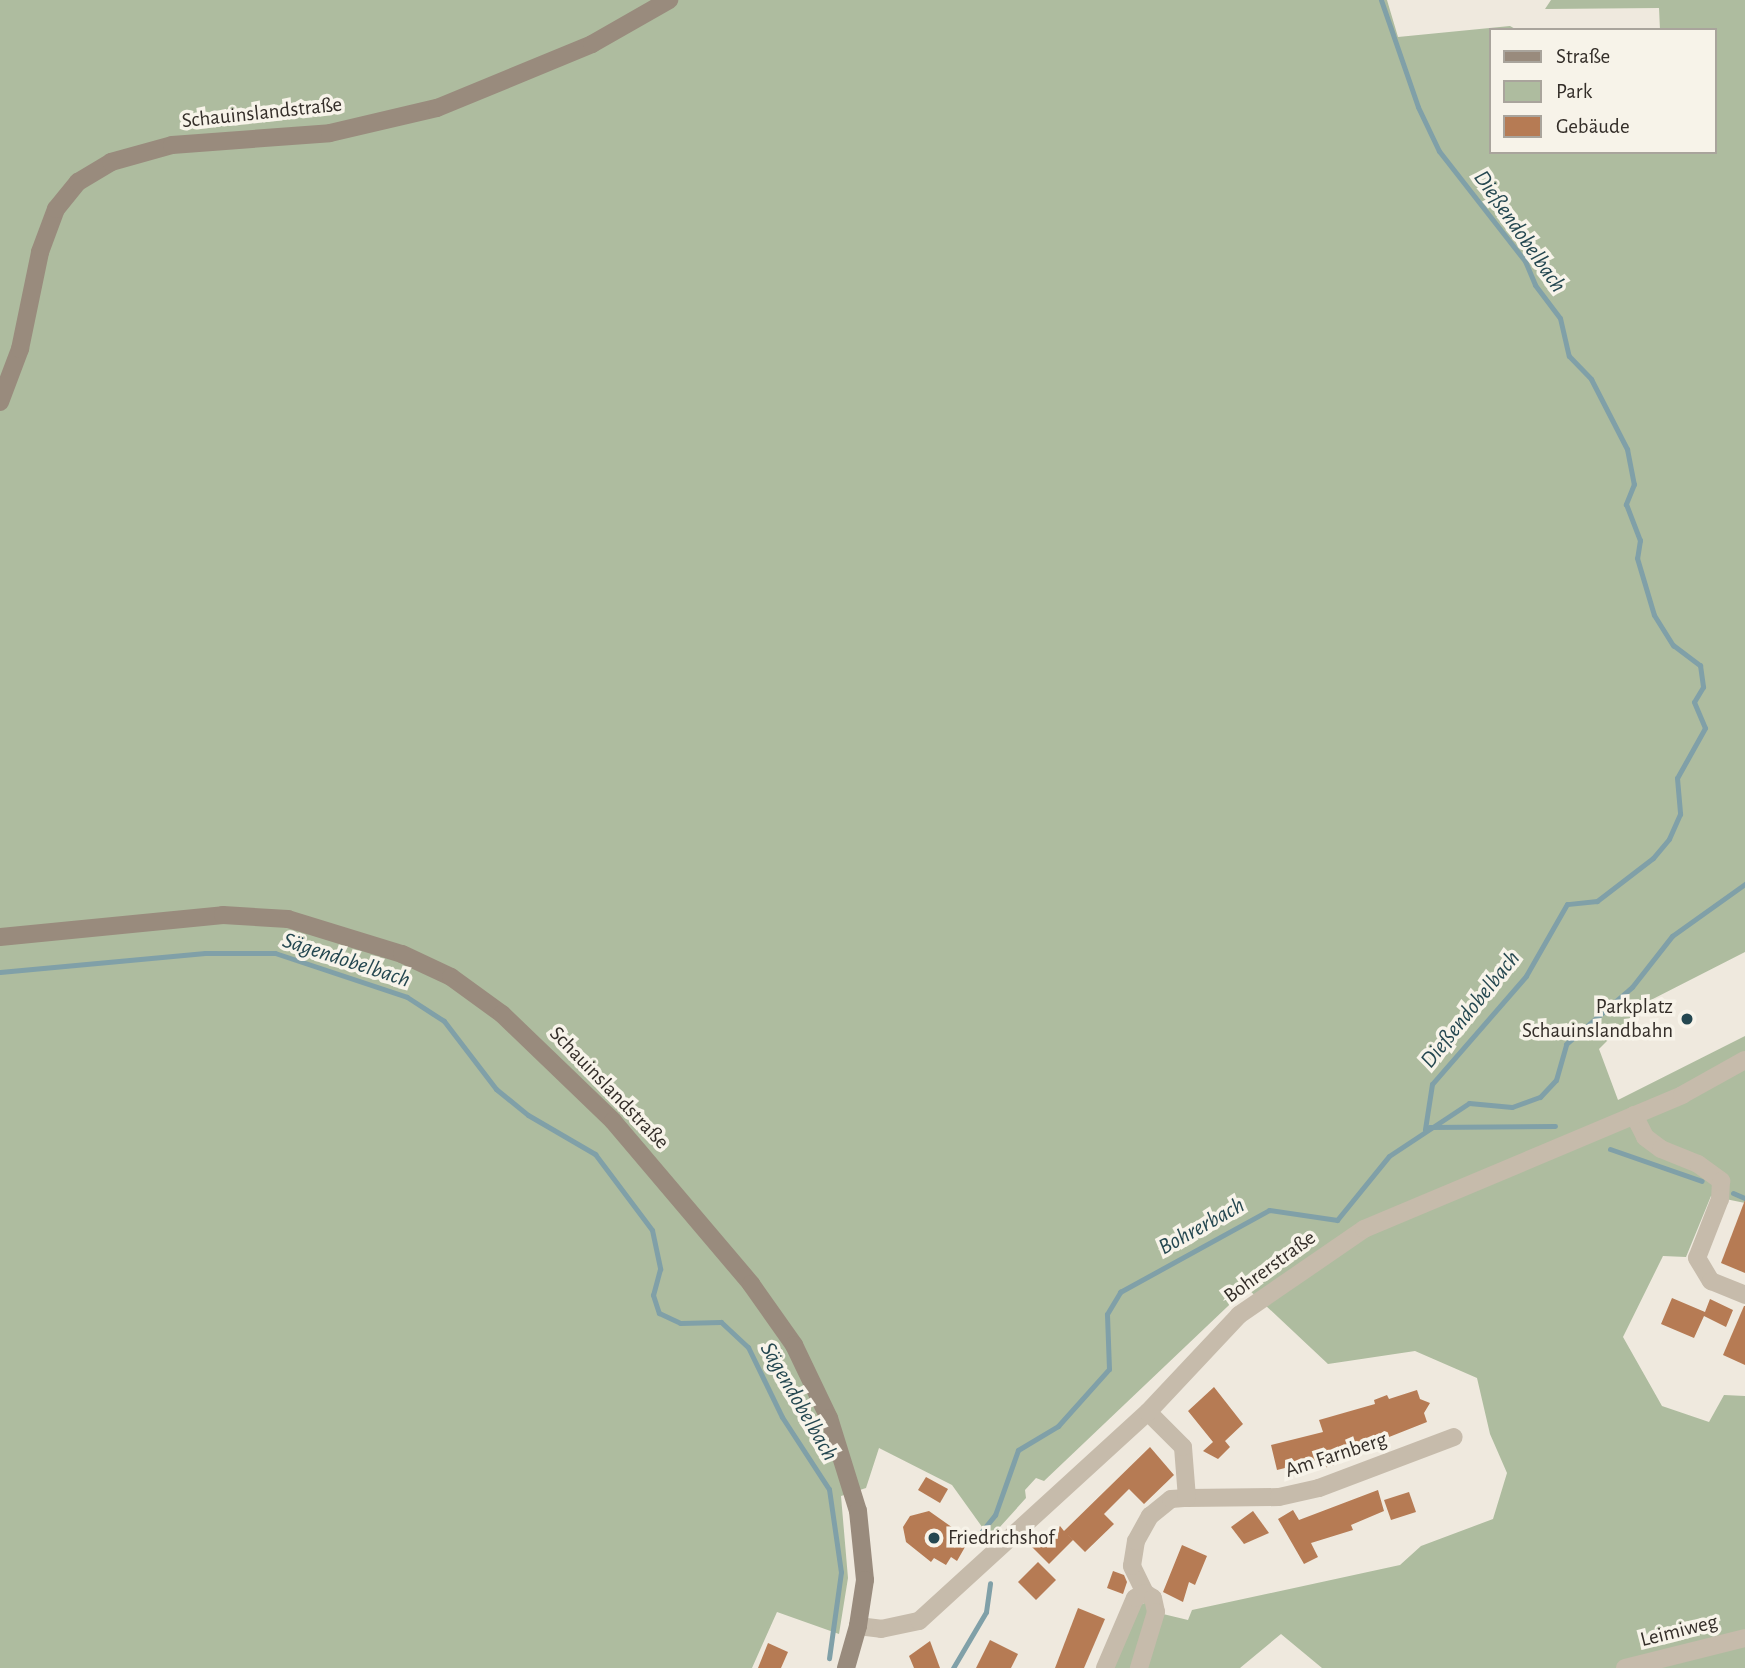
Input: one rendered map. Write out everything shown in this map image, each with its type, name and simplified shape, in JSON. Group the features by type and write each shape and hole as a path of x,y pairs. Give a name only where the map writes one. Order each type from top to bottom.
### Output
{"main road":[{"name":"Schauinslandstraße","path":"0,402 20,349 40,252 56,209 78,182 111,162 172,145 330,132 437,108 592,44 669,0"},
{"name":"Schauinslandstraße","path":"0,937 223,915 288,919 344,932 452,977 502,1014 550,1055 622,1131 751,1284 794,1345 829,1418 858,1511 865,1580 858,1626 846,1668"}],"street":[{"name":"Bohrerstraße","path":"858,1626 881,1629 919,1621 1149,1412 1251,1305 1364,1229 1682,1095 1745,1060"},
{"path":"1634,1115 1645,1137 1661,1149 1698,1164 1721,1181 1720,1199 1697,1258 1712,1280 1745,1295"},
{"path":"1139,1668 1156,1612 1153,1598 1145,1593 1132,1566 1136,1541 1150,1517 1171,1499 1187,1498 1183,1447 1149,1412"},
{"name":"Am Farnberg","path":"1187,1498 1279,1497 1319,1488 1454,1437"},
{"path":"1105,1668 1135,1598 1145,1593"},
{"name":"Leimiweg","path":"1625,1668 1745,1637"}],"green space":[{"path":"0,0 1387,0 1398,37 1510,26 1514,28 1490,28 1490,154 1717,154 1717,28 1660,28 1659,8 1545,9 1551,0 1745,0 1745,952 1645,1003 1599,1049 1618,1100 1745,1036 1745,1203 1711,1196 1686,1257 1663,1256 1623,1337 1662,1406 1709,1422 1724,1395 1745,1396 1745,1668 1322,1668 1281,1634 1240,1668 1146,1668 1163,1614 1188,1620 1192,1610 1400,1565 1421,1546 1493,1519 1507,1473 1490,1434 1477,1378 1415,1351 1328,1364 1247,1288 1044,1481 1036,1478 1025,1490 1026,1498 990,1538 952,1485 879,1448 866,1488 841,1496 848,1578 839,1634 777,1612 752,1668 0,1668"},
{"path":"1147,1602 1149,1609 1135,1668 1110,1668 1138,1606"}],"building":[{"path":"1745,1200 1745,1273 1721,1263"},
{"path":"1672,1298 1705,1312 1710,1299 1733,1310 1726,1327 1704,1316 1694,1338 1661,1324"},
{"path":"1745,1306 1745,1365 1723,1355"},
{"path":"1214,1387 1243,1424 1225,1441 1230,1447 1218,1459 1203,1451 1213,1442 1188,1411"},
{"path":"1417,1390 1420,1399 1430,1403 1424,1413 1427,1422 1336,1458 1338,1464 1324,1468 1321,1459 1277,1470 1271,1445 1323,1432 1319,1420 1375,1404 1374,1400 1387,1395 1389,1399"},
{"path":"1150,1447 1174,1475 1144,1504 1129,1489 1104,1514 1114,1524 1085,1552 1073,1540 1049,1564 1031,1546 1043,1533 1048,1538 1060,1526 1064,1531"},
{"path":"926,1477 948,1489 940,1503 918,1490"},
{"path":"1378,1490 1384,1511 1351,1525 1353,1530 1311,1543 1318,1557 1304,1564 1278,1519 1293,1510 1299,1520"},
{"path":"1409,1492 1416,1512 1391,1520 1384,1500"},
{"name":"Friedrichshof","path":"929,1511 963,1535 958,1543 965,1547 957,1561 951,1557 946,1565 934,1558 931,1562 906,1542 903,1527 910,1516"},
{"path":"1253,1511 1269,1533 1244,1544 1231,1527"},
{"path":"1182,1545 1207,1556 1195,1585 1189,1582 1183,1602 1163,1592"},
{"path":"1038,1562 1056,1580 1036,1600 1018,1582"},
{"path":"1113,1571 1124,1575 1127,1582 1123,1594 1107,1588"},
{"path":"1078,1608 1105,1619 1084,1668 1055,1668"},
{"path":"990,1640 1018,1654 1011,1668 976,1668"},
{"path":"930,1641 940,1668 914,1668 909,1656"},
{"path":"768,1643 788,1652 781,1668 758,1668"}],"waterway":[{"name":"Dießendobelbach","path":"1381,0 1418,107 1439,151 1525,261 1535,285 1560,318 1569,356 1591,379 1627,449 1634,484 1626,504 1640,540 1637,558 1654,615 1673,645 1700,665 1703,687 1694,702 1705,728 1677,778 1680,814 1669,839 1653,858 1597,901 1567,904 1526,976 1432,1084 1425,1129"},
{"name":"Bohrerbach","path":"982,1531 995,1515 1018,1450 1058,1426 1109,1369 1107,1314 1120,1292 1269,1210 1337,1220 1389,1156 1469,1103 1512,1107 1540,1097 1556,1080 1566,1044 1632,987 1672,936 1745,884"},
{"name":"Sägendobelbach","path":"0,972 205,953 275,953 407,997 444,1021 496,1089 528,1115 595,1154 652,1230 660,1269 653,1295 659,1313 680,1323 721,1322 748,1347 782,1417 829,1489 841,1572 829,1658"},
{"path":"1429,1127 1555,1126"},
{"path":"1610,1149 1702,1181"},
{"path":"1733,1193 1745,1198"},
{"name":"Bohrerbach","path":"953,1668 986,1612 990,1583"}],"place":[{"name":"Parkplatz Schauinslandbahn","path":"1687,1019"},
{"name":"Friedrichshof","path":"934,1538"}]}
